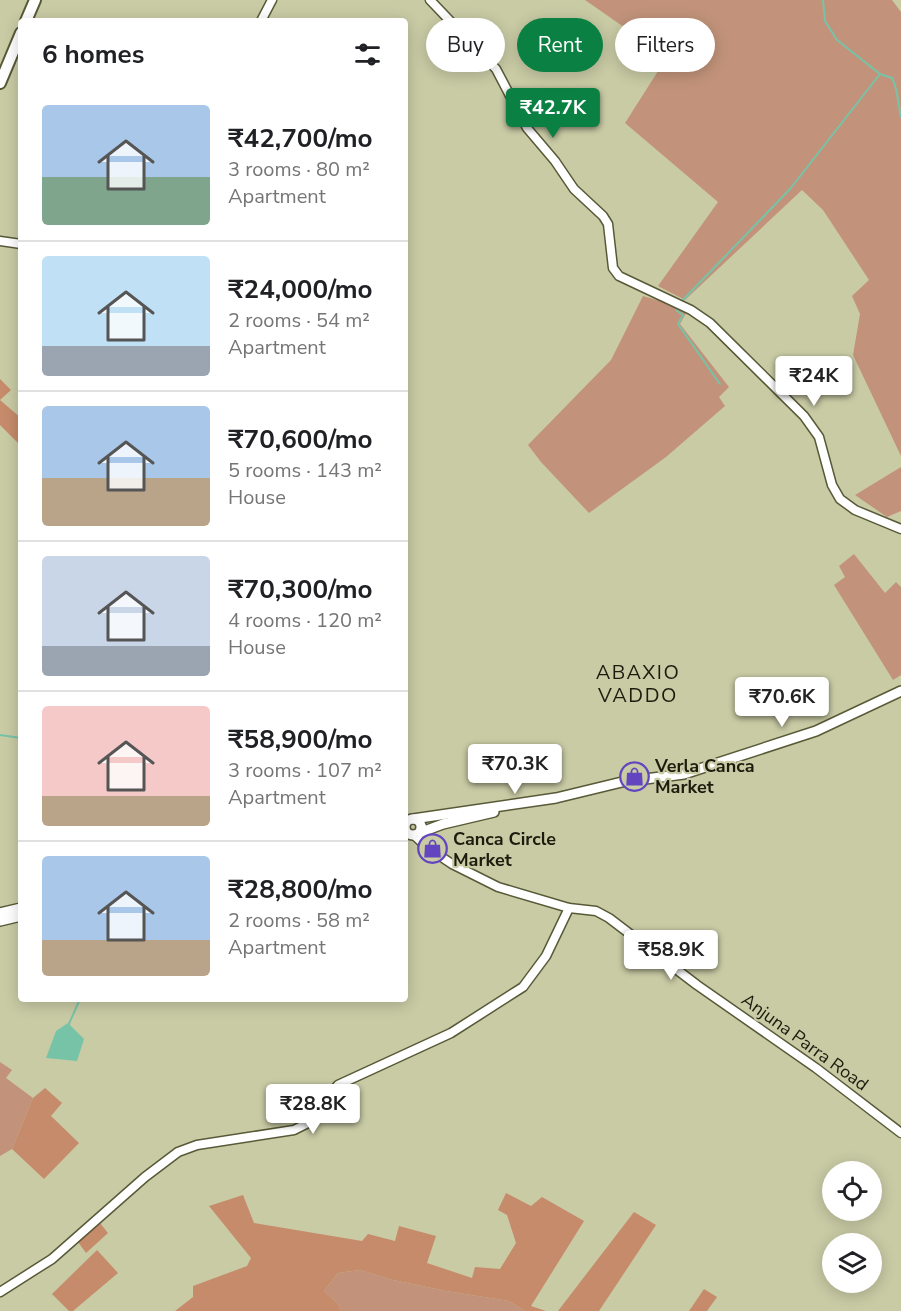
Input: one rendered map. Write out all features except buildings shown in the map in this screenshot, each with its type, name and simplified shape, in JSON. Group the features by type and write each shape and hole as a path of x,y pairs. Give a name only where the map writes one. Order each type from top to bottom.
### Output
{"main road":[{"path":"27,18 34,0"},
{"path":"0,83 18,40"},
{"path":"414,828 622,782 684,774 816,731 901,691"},
{"path":"414,828 443,824 492,812 554,803 665,777"},
{"path":"0,913 18,909"},
{"path":"0,921 18,917"}],"street":[{"path":"263,18 272,0"},
{"path":"430,0 496,69 527,128 555,161 574,189 603,216 608,224 613,268 619,276 627,282 692,310 728,340 804,416 819,437 832,484 840,499 855,510 901,529"},
{"path":"0,241 18,244"},
{"name":"Anjuna Parra Road","path":"414,828 436,851 476,878 498,887 569,908 596,911 609,918 697,985 816,1068 901,1133"},
{"path":"0,1292 52,1259 145,1177 178,1152 197,1145 294,1130 306,1124 338,1085 451,1033 523,987 546,956 569,908"}],"shaded area":[{"path":"585,0 892,0 901,12 901,456 853,355 860,314 852,296 869,280 823,210 802,190 685,300 658,286 718,202 625,123 657,72 715,72 715,18 615,18 615,21"},
{"path":"643,296 667,303 686,313 680,324 729,387 719,397 725,406 666,457 589,513 528,445 611,360"},
{"path":"0,379 11,390 0,400"},
{"path":"0,400 18,415 18,443 0,425"},
{"path":"901,467 901,511 887,517 855,495"},
{"path":"854,554 885,593 896,582 901,587 901,675 893,680 834,585 845,577 839,566"},
{"path":"68,1023 84,1039 77,1061 46,1058 56,1031"},
{"path":"0,1062 12,1070 6,1078 33,1098 12,1149 0,1156"},
{"path":"45,1088 62,1103 51,1116 79,1143 44,1179 12,1149 33,1098"},
{"path":"506,1193 531,1206 542,1197 584,1221 531,1306 546,1311 525,1311 509,1301 393,1280 360,1270 338,1273 324,1291 338,1304 341,1311 175,1311 193,1297 193,1286 247,1266 251,1258 209,1206 243,1195 254,1223 362,1241 368,1234 395,1241 399,1226 436,1236 427,1263 472,1278 475,1267 500,1269 516,1243 507,1215 498,1210"},
{"path":"634,1212 656,1225 599,1311 558,1311"},
{"path":"100,1223 108,1233 86,1253 78,1242"},
{"path":"97,1250 118,1273 73,1311 69,1311 52,1294"},
{"path":"360,1270 393,1280 509,1301 525,1311 341,1311 338,1304 324,1291 338,1273"},
{"path":"704,1289 717,1297 707,1311 689,1311"}],"waterway":[{"path":"823,0 825,21 837,40 880,74 892,78 901,117"},
{"path":"681,302 790,189 880,74"},
{"path":"678,307 676,310 683,315 678,324 720,384"},
{"path":"0,735 18,738"},
{"path":"68,1026 79,1002"}],"place":[{"name":"Verla Canca Market","path":"634,776"},
{"name":"Canca Circle Market","path":"432,849"}],"district":[{"name":"ABAXIO VADDO","path":"638,684"}]}
